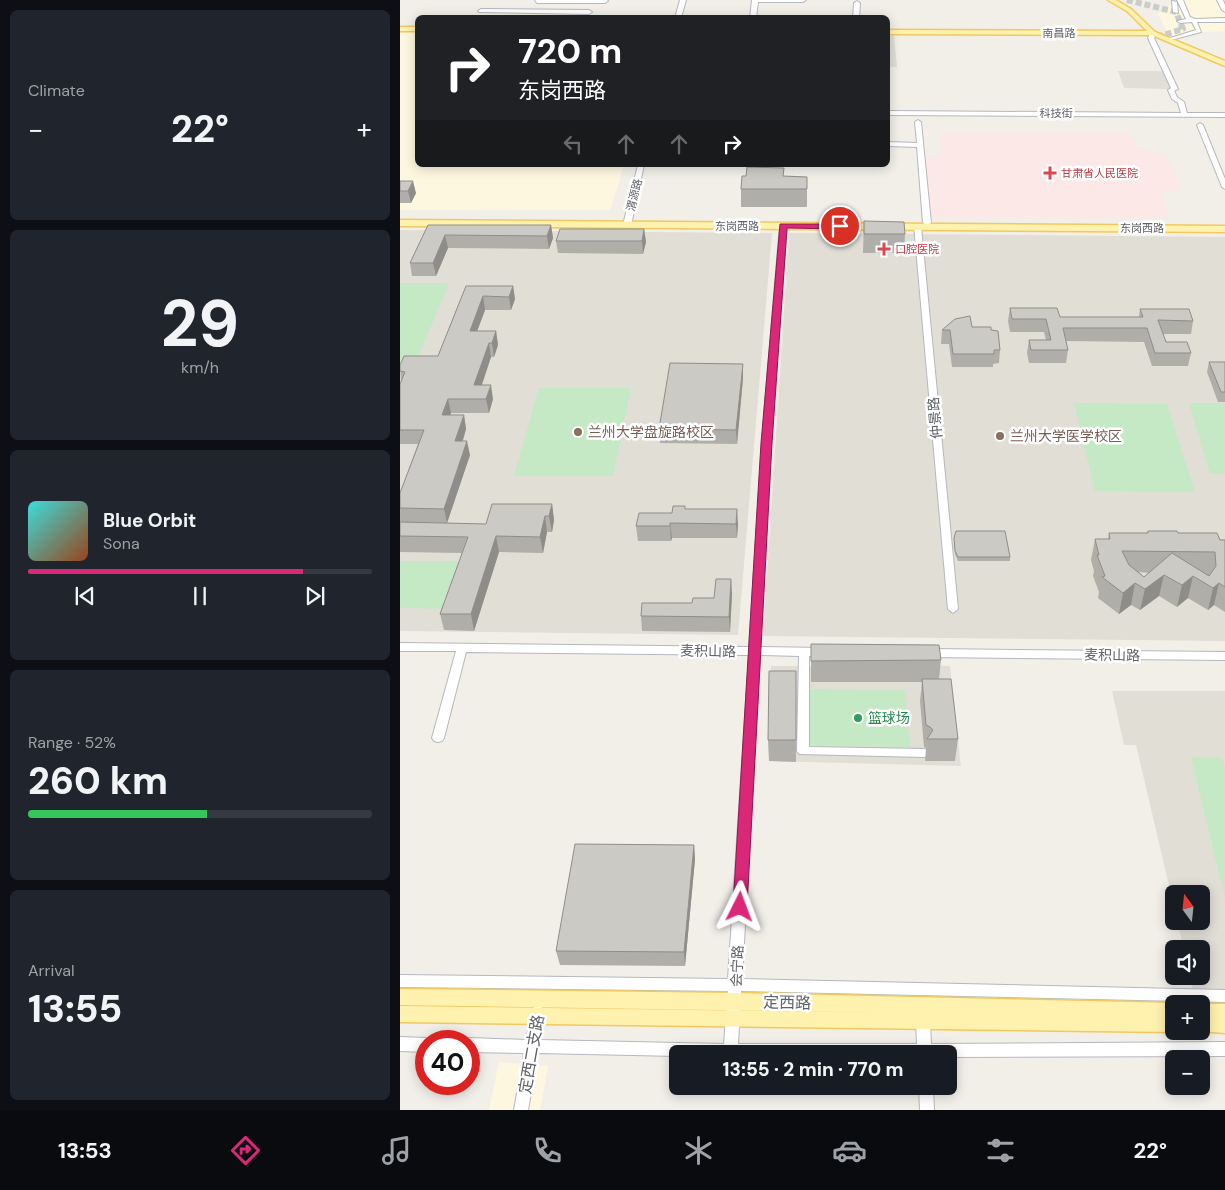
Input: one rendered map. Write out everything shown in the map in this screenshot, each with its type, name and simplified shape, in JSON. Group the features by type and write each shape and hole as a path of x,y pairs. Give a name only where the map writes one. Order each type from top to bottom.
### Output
{"main road":[{"path":"1111,0 1129,10 1153,33"},
{"path":"400,29 415,29"},
{"name":"南昌路","path":"890,32 1153,33 1225,64"},
{"name":"东岗西路","path":"400,218 783,226 1225,229"},
{"name":"东岗西路","path":"400,223 1225,224"},
{"name":"定西路","path":"400,997 734,1001 1165,1011"},
{"name":"定西路","path":"400,1014 537,1017 734,1001 923,1020 1165,1024"},
{"path":"1210,1012 1225,1012"},
{"path":"1210,1024 1225,1025"}],"street":[{"path":"530,15 537,0 606,1"},
{"path":"679,15 683,0"},
{"path":"753,15 755,0 803,0"},
{"path":"1169,40 1199,31 1194,21 1188,18 1180,0"},
{"path":"1220,0 1225,10"},
{"path":"1174,2 1176,12"},
{"path":"856,15 857,3"},
{"path":"481,11 530,15 589,12"},
{"path":"1180,21 1225,20"},
{"path":"1153,33 1151,38 1175,89 1171,90 1174,98 1181,102 1184,114"},
{"name":"科技街","path":"890,113 1225,115"},
{"path":"918,122 927,223"},
{"path":"1200,125 1225,187"},
{"path":"890,144 920,145"},
{"name":"渭源路","path":"627,222 641,167"},
{"name":"会宁路","path":"731,1045 771,367 783,226"},
{"name":"仲景路","path":"917,227 953,609"},
{"name":"麦积山路","path":"400,647 834,652"},
{"path":"438,738 462,648"},
{"path":"804,652 804,751 924,753"},
{"name":"麦积山路","path":"914,653 1225,656"},
{"path":"400,980 734,1001 1225,996"},
{"name":"定西二支路","path":"521,1110 541,999"},
{"path":"923,1020 924,1045"},
{"path":"400,1044 415,1044"},
{"path":"480,1045 669,1050"},
{"path":"957,1052 1068,1049 1225,1049"},
{"path":"926,1095 927,1110"}],"shaded area":[{"path":"1177,0 1225,0 1225,31 1202,32 1175,40 1167,32 1158,14"},
{"path":"400,32 415,32 415,167 623,167 610,210 400,210"},
{"path":"890,36 894,36 897,67 890,67"},
{"path":"1118,71 1166,71 1172,86 1168,89 1124,88"},
{"name":"甘肃省人民医院","path":"941,134 1131,134 1138,148 1166,154 1181,190 1162,191 1168,218 929,217 925,156 942,155"},
{"name":"兰州大学盘旋路校区","path":"400,230 772,233 738,635 400,631"},
{"name":"兰州大学医学校区","path":"789,233 1225,237 1225,641 763,636"},
{"path":"771,666 950,666 961,766 769,761"},
{"path":"1112,691 1225,691 1225,990 1193,990 1192,985 1210,985 1210,940 1182,940 1179,930 1210,930 1210,885 1169,885 1136,745 1124,745"},
{"path":"499,1062 548,1066 540,1110 489,1110"}],"green space":[{"path":"400,283 449,283 419,355 409,357 400,365"},
{"path":"539,388 631,388 613,476 514,476"},
{"path":"1074,403 1167,404 1195,492 1095,491"},
{"path":"1189,403 1225,403 1225,474 1210,474"},
{"path":"400,561 459,561 445,609 400,608"},
{"name":"篮球场","path":"809,689 905,690 910,747 807,745"},
{"path":"1191,757 1222,758 1225,768 1225,899"}],"building":[{"path":"747,167 784,168 783,176 807,177 807,189 741,189 742,176 746,176"},
{"path":"400,181 413,181 408,191 400,191"},
{"path":"864,221 904,222 905,234 864,234"},
{"path":"428,225 551,225 547,236 445,235 433,263 410,263"},
{"path":"560,229 644,229 642,241 556,241"},
{"path":"466,286 513,286 509,297 483,296 470,331 496,331 492,343 489,343 474,385 491,385 486,399 448,399 442,415 464,415 455,441 467,441 444,509 400,508 400,493 424,430 400,430 400,384 405,372 400,371 400,365 404,356 438,356"},
{"path":"1010,308 1057,308 1060,317 1143,317 1140,309 1189,309 1193,321 1158,320 1166,342 1187,342 1191,353 1155,353 1147,328 1063,328 1068,350 1031,350 1029,340 1051,340 1046,319 1012,319"},
{"path":"970,316 972,327 991,327 991,330 998,331 1000,350 994,350 994,354 953,354 950,330 942,330 955,319"},
{"path":"1209,362 1225,362 1225,392 1221,392"},
{"path":"670,363 743,364 736,430 659,429"},
{"path":"492,504 552,504 549,516 545,516 540,537 496,536 471,614 440,614 468,537 400,536 400,522 486,524"},
{"path":"673,506 685,506 685,509 737,509 736,524 670,523 670,526 636,526 639,513 672,513"},
{"path":"956,531 1005,531 1010,557 958,557 955,551 954,538"},
{"path":"1148,531 1177,531 1178,533 1217,533 1220,540 1225,540 1225,587 1219,583 1213,588 1193,576 1182,585 1164,575 1145,589 1135,583 1123,593 1102,577 1105,576 1097,555 1099,555 1095,539 1110,539 1109,533 1148,533","holes":["1122,551 1215,552 1216,566 1209,576 1172,553 1144,577 1129,565"]},
{"path":"716,579 731,579 729,617 641,616 642,603 692,603 693,598 714,598"},
{"path":"811,644 939,645 941,660 811,661"},
{"path":"769,671 796,671 796,740 768,740"},
{"path":"922,679 951,679 958,739 927,739 933,730 926,725"},
{"path":"575,844 694,845 684,952 556,951"}],"tunnel":[{"path":"1127,0 1176,12 1183,29 1160,36"}],"place":[{"name":"甘肃省人民医院","path":"1050,173"},
{"name":"口腔医院","path":"884,249"},
{"name":"兰州大学盘旋路校区","path":"578,432"},
{"name":"兰州大学医学校区","path":"1000,436"},
{"name":"篮球场","path":"858,718"}],"route":[{"path":"740,907 766,443 783,226 840,226"}]}
